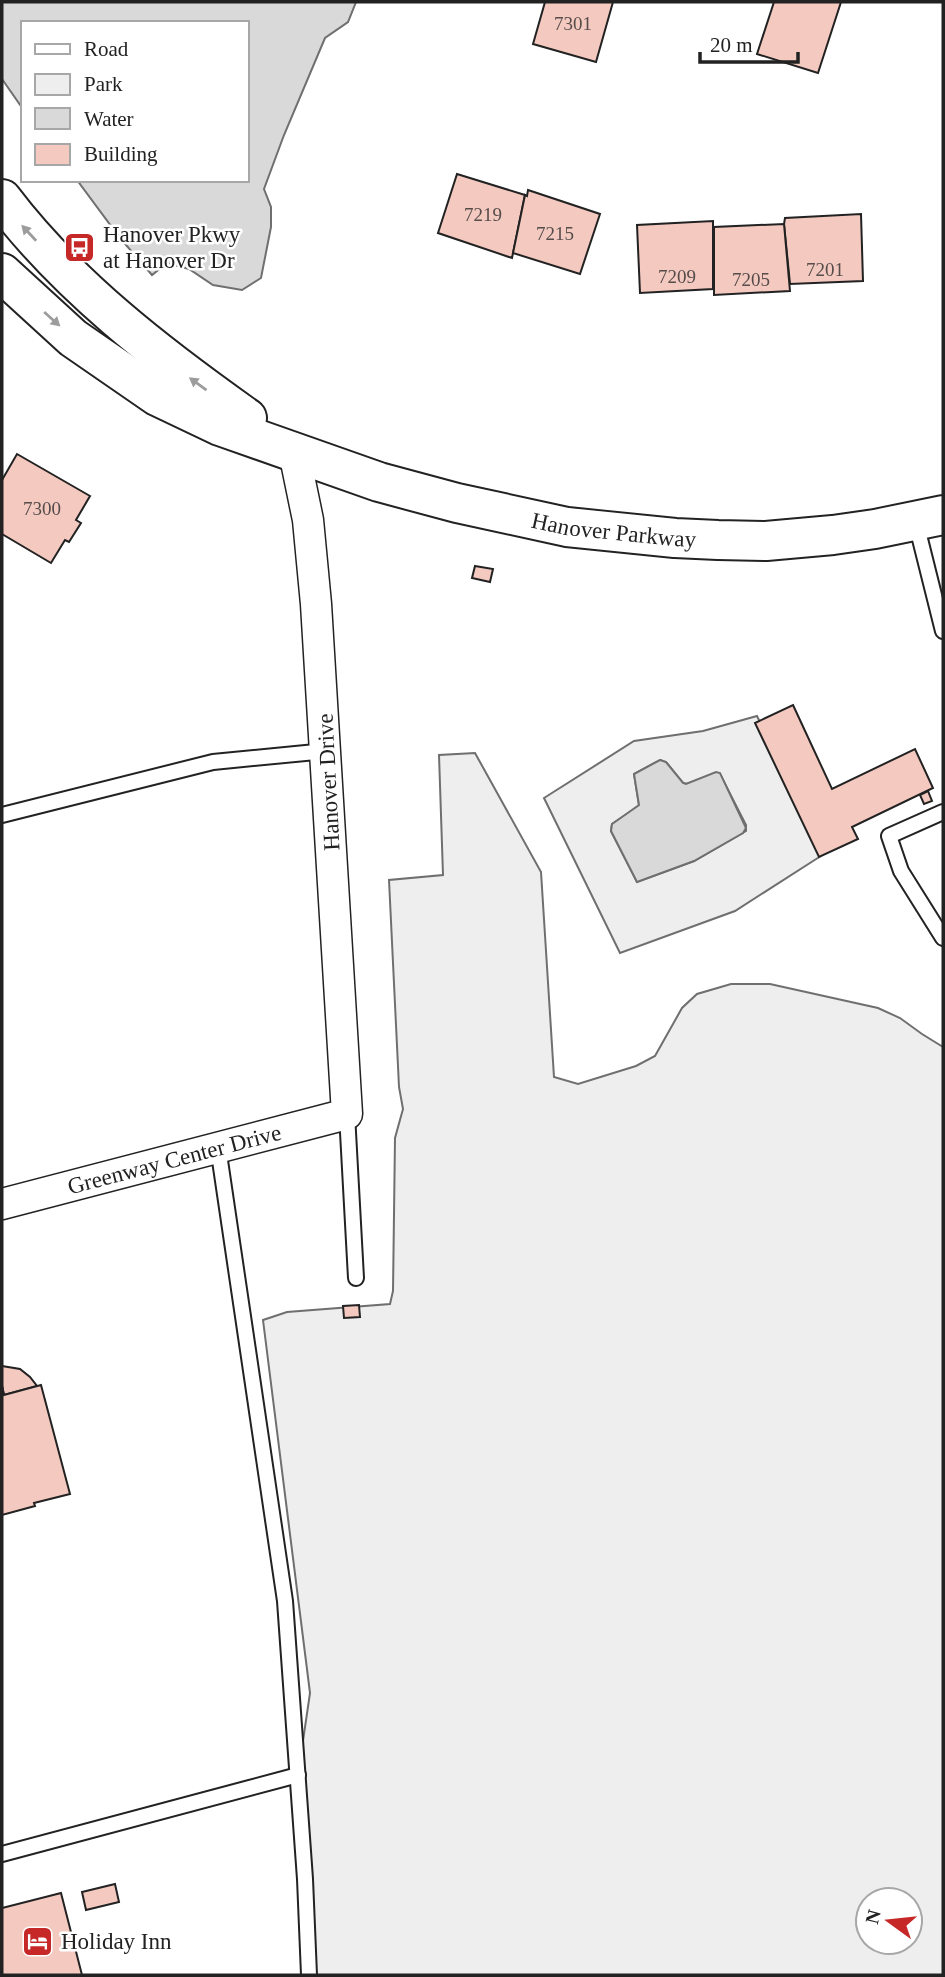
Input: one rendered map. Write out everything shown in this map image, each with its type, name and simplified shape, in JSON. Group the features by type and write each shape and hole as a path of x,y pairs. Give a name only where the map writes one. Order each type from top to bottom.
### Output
{"street":[{"name":"Hanover Parkway","path":"2,199 24,228 73,278 137,335 193,380 294,452"},
{"name":"Hanover Parkway","path":"2,273 73,338 158,396 220,426 379,482 457,503 567,527 614,533 766,541 833,535 930,518"},
{"name":"Hanover Drive","path":"294,452 309,531 316,604 347,1114"},
{"name":"Greenway Center Drive","path":"2,1202 347,1114"}],"lane":[{"path":"930,518 943,631"},
{"path":"2,815 213,762 326,751"},
{"path":"943,812 889,836 901,870 943,938"},
{"path":"347,1114 356,1278"},
{"path":"218,1147 285,1601 305,1879 309,1975"},
{"path":"2,1854 298,1775"}],"green space":[{"path":"757,716 824,854 735,911 620,953 544,798 634,741 703,731","holes":["660,760 666,762 683,783 687,784 716,773 720,774 746,825 746,831 694,861 637,882 611,831 612,824 639,805 634,774"]},
{"path":"475,753 541,872 554,1077 578,1084 636,1066 655,1056 682,1008 697,994 731,984 770,984 878,1008 900,1018 943,1047 943,1975 309,1975 298,1775 310,1693 263,1320 287,1312 390,1304 393,1291 395,1138 403,1109 399,1087 389,880 443,875 439,755"}],"water":[{"path":"2,2 356,2 348,22 325,38 284,135 264,189 271,207 271,227 261,278 242,290 213,285 189,269 167,263 152,275 120,238 78,182 248,182 248,21 21,21 21,106 2,79"},
{"path":"660,760 666,762 686,784 716,772 720,773 746,828 743,833 694,861 637,882 611,831 612,824 639,805 634,774"}],"building":[{"path":"545,2 613,2 596,62 533,44"},
{"path":"774,2 841,2 818,73 757,54"},
{"path":"457,174 525,195 512,258 438,233"},
{"path":"528,190 600,214 580,274 513,253"},
{"path":"861,214 863,281 790,284 785,218"},
{"path":"713,221 713,289 640,293 637,225"},
{"path":"784,224 790,291 714,295 714,227"},
{"path":"17,454 90,496 76,520 81,523 69,542 65,540 51,563 2,534 2,480"},
{"path":"475,566 493,569 490,582 472,578"},
{"path":"793,705 832,789 915,749 933,788 852,827 858,839 819,857 755,723"},
{"path":"928,791 932,801 924,804 920,795"},
{"path":"359,1305 360,1317 344,1318 343,1306"},
{"path":"2,1366 20,1369 37,1386 4,1395"},
{"path":"41,1385 70,1494 2,1515 2,1386 4,1395"},
{"path":"115,1884 119,1902 86,1910 82,1892"},
{"name":"Holiday Inn","path":"61,1893 82,1975 2,1975 2,1908"}],"place":[{"name":"Hanover Pkwy at Hanover Dr","path":"80,247"},
{"name":"Holiday Inn","path":"38,1941"}]}
